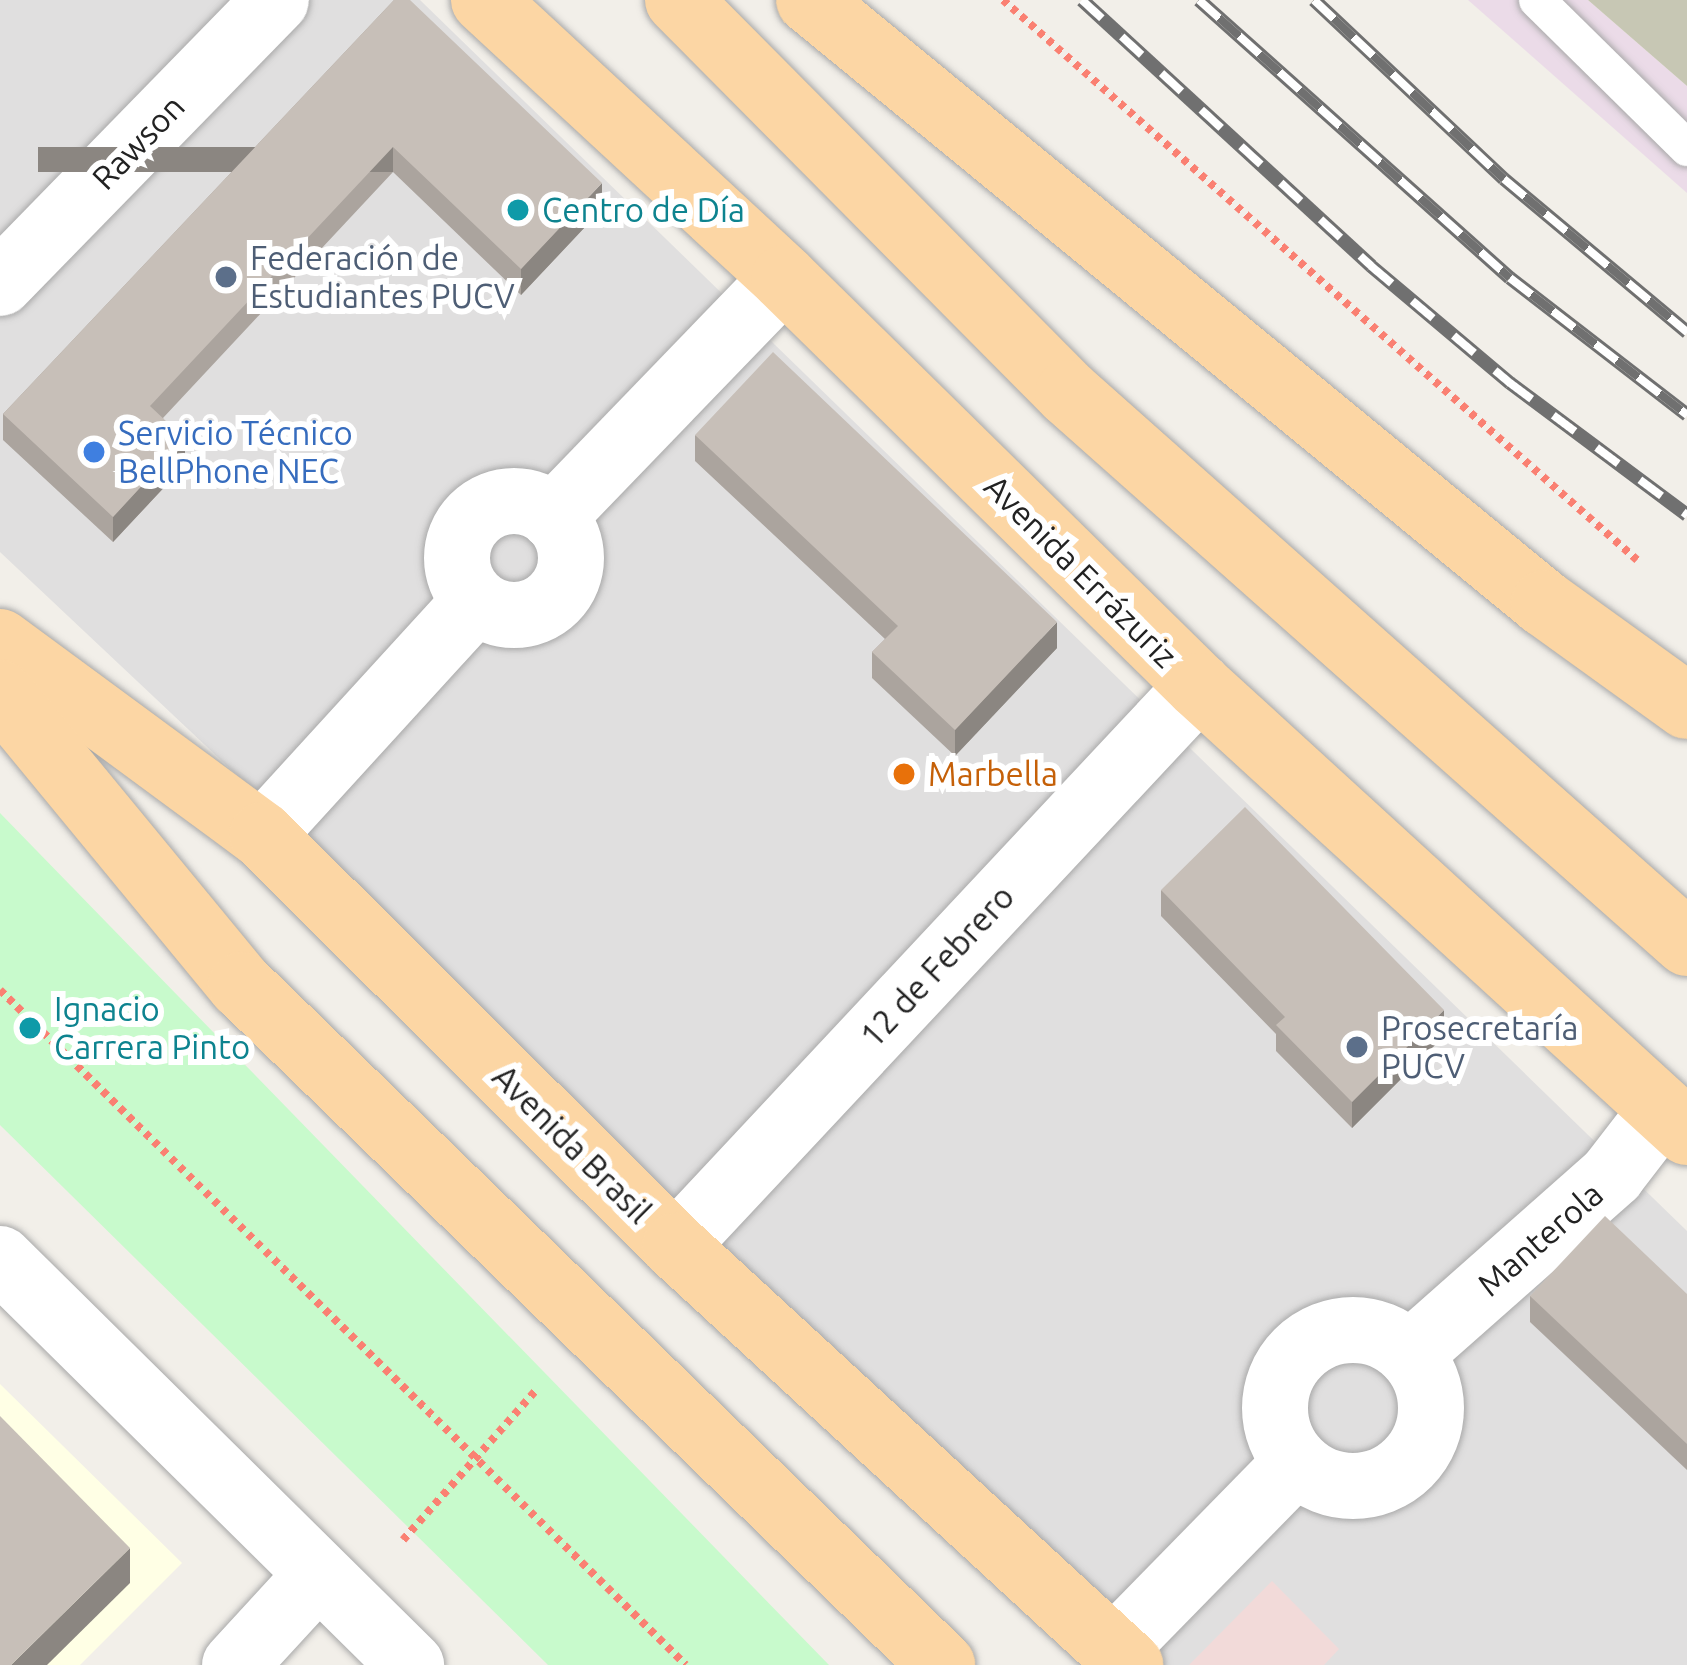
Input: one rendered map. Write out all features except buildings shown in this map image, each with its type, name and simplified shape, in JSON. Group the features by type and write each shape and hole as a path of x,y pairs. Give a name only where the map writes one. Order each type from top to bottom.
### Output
{"main road":[{"name":"Avenida Errázuriz","path":"484,0 784,278 1199,686 1673,1123"},
{"path":"678,0 1068,394 1687,943"},
{"path":"831,22 1544,603 1687,706"},
{"name":"Avenida Brasil","path":"0,642 262,836 675,1246 1122,1657"},
{"path":"0,693 241,985 943,1665"}],"street":[{"name":"Rawson","path":"0,283 276,0"},
{"path":"262,836 476,601 456,553 471,520 502,501 553,517 784,278"},
{"name":"12 de Febrero","path":"675,1246 1199,686"},
{"name":"Manterola","path":"1410,1354 1673,1123"},
{"path":"0,1259 411,1665"},
{"path":"1342,1330 1391,1339 1410,1354 1432,1404 1416,1454 1371,1485 1318,1479 1296,1463 1274,1419 1275,1394 1299,1351 1342,1330"},
{"path":"1122,1657 1296,1463"},
{"path":"235,1665 332,1592"}],"lane":[{"path":"1537,0 1687,148"}],"path":[{"path":"1004,0 1651,572"},
{"path":"0,991 686,1665"},
{"path":"332,1592 596,1329"}],"shaded area":[{"path":"0,0 420,0 1687,1231 1687,1665 1132,1665 240,778 0,552"},
{"path":"1468,0 1588,0 1687,86 1687,193"},
{"path":"1588,0 1687,0 1687,86"},
{"path":"0,1384 182,1563 80,1665 0,1665"},
{"path":"1272,1581 1339,1649 1324,1665 1189,1665"}],"green space":[{"path":"0,813 829,1665 548,1665 0,1125"}],"railway":[{"path":"1082,0 1371,266 1510,383 1687,515"},
{"path":"1199,0 1510,278 1687,415"},
{"path":"1314,0 1504,179 1687,332"}],"place":[{"name":"Centro de Día","path":"518,210"},
{"name":"Federación de Estudiantes PUCV","path":"226,277"},
{"name":"Servicio Técnico BellPhone NEC","path":"94,452"},
{"name":"Marbella","path":"904,774"},
{"name":"Ignacio Carrera Pinto","path":"30,1028"},
{"name":"Prosecretaría PUCV","path":"1357,1047"}]}
